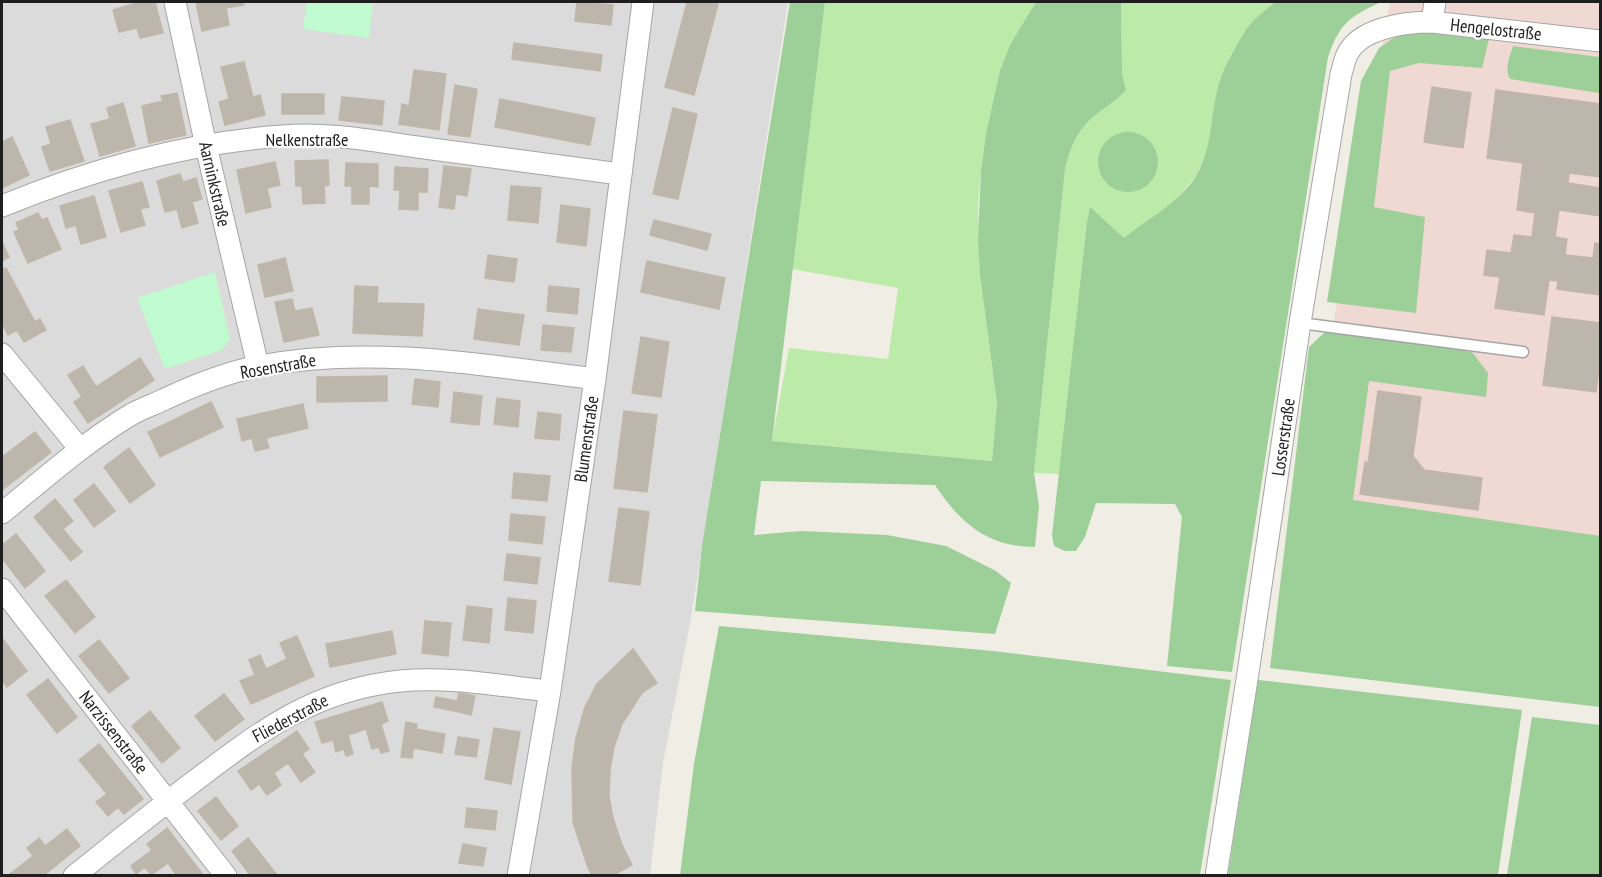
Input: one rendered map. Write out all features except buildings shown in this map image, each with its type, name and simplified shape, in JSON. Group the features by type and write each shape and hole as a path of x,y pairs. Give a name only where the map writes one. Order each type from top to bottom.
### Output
{"street":[{"name":"Aarninkstraße","path":"175,2 258,366"},
{"name":"Blumenstraße","path":"518,876 550,691 595,379 643,2"},
{"name":"Hengelostraße","path":"1393,26 1412,22 1434,12 1600,41"},
{"name":"Losserstraße","path":"1216,876 1299,323 1341,74 1347,54 1357,42 1393,26"},
{"name":"Nelkenstraße","path":"2,206 35,192 100,171 206,146 283,135 341,137 620,174"},
{"path":"2,354 81,449"},
{"name":"Rosenstraße","path":"2,513 81,449 133,414 197,385 258,366 365,356 469,363 595,379"},
{"name":"Narzissenstraße","path":"2,589 225,876"},
{"name":"Fliederstraße","path":"74,876 253,736 306,706 356,688 403,681 550,691"}],"lane":[{"path":"1299,323 1523,352"}],"shaded area":[{"path":"2,2 788,2 691,618 663,763 650,875 2,876"},
{"path":"1390,2 1600,2 1600,699 1273,664"}],"green space":[{"path":"307,2 373,2 369,38 303,29"},
{"path":"790,2 825,2 772,441 992,461 997,403 980,275 978,240 981,171 986,134 1000,71 1011,43 1036,2 1121,2 1122,73 1126,90 1082,129 1065,169 1034,473 1039,506 1035,547 1003,543 977,530 955,511 935,485 761,481 754,535 802,531 887,535 946,546 996,571 1011,583 995,634 695,611 702,546"},
{"path":"825,2 1036,2 1011,43 986,134 981,171 978,205 980,275 997,403 992,461 772,441 789,348 888,359 898,288 792,269"},
{"path":"1121,2 1275,2 1250,24 1212,122 1209,149 1197,174 1174,203 1124,238 1090,208 1060,474 1034,473 1065,169 1082,129 1126,90 1122,73"},
{"path":"1275,2 1381,2 1347,22 1337,36 1328,57 1232,672 1167,666 1182,517 1175,504 1096,503 1085,537 1076,551 1065,551 1054,546 1052,535 1087,223 1090,207 1124,238 1172,203 1189,186 1206,152 1215,100 1224,70 1251,23"},
{"path":"1419,33 1489,39 1482,68 1419,63 1390,71 1374,207 1425,217 1416,313 1327,302 1361,81 1379,48 1404,34"},
{"path":"1513,46 1600,57 1600,97 1599,93 1510,79 1508,67"},
{"path":"1122,132 1134,132 1145,137 1153,145 1158,162 1156,174 1145,187 1134,192 1122,192 1111,187 1103,179 1098,168 1098,156 1103,145 1111,137"},
{"path":"215,272 230,339 222,350 165,369 137,298"},
{"path":"1326,331 1472,352 1488,373 1486,397 1369,381 1353,500 1600,536 1600,707 1270,668 1309,347"},
{"path":"719,626 993,651 1231,680 1200,875 680,875 694,764"},
{"path":"1258,680 1522,710 1498,875 1228,875"},
{"path":"1532,717 1600,725 1600,875 1507,875"}]}
